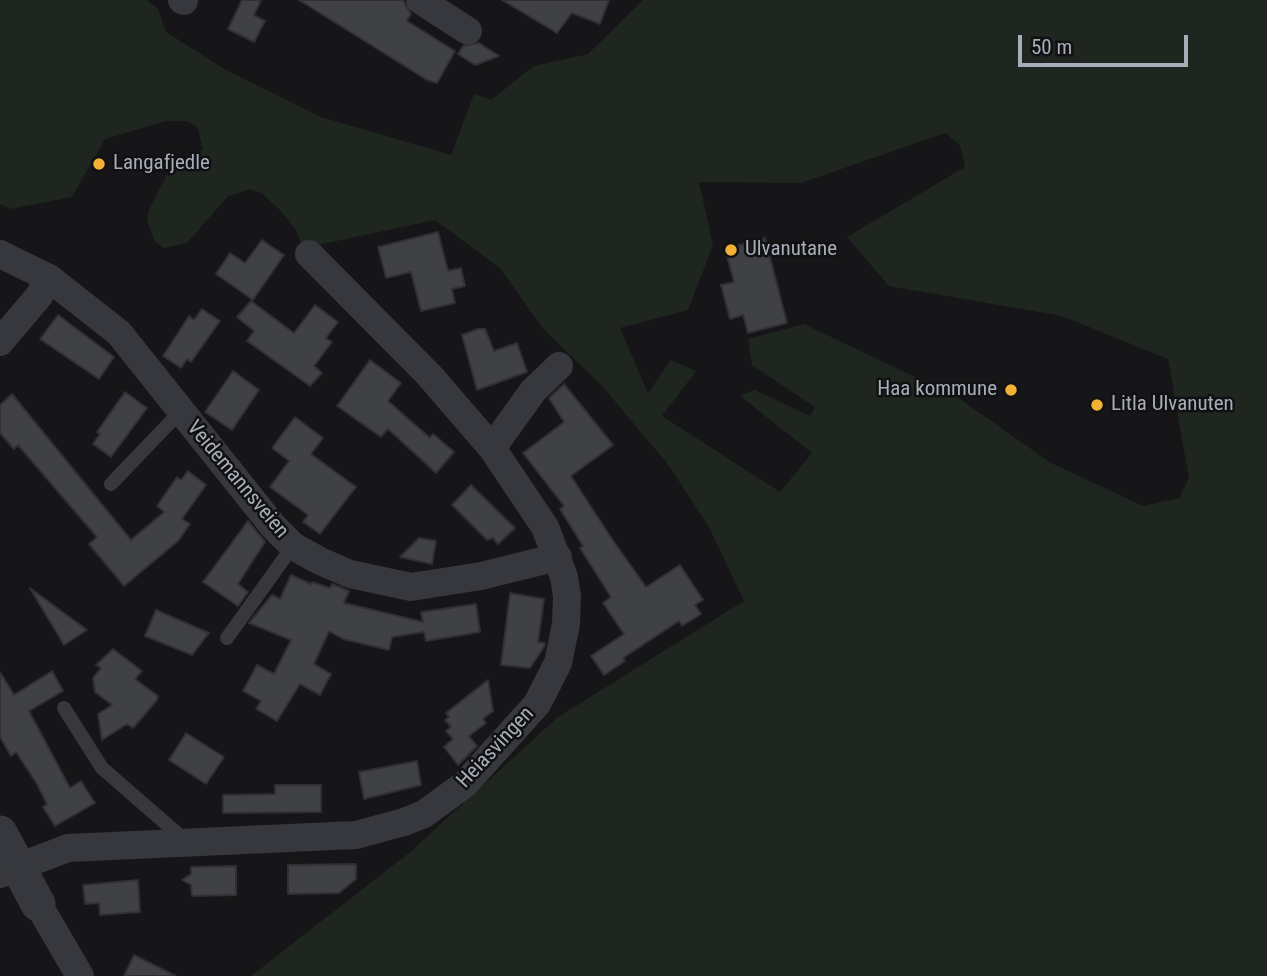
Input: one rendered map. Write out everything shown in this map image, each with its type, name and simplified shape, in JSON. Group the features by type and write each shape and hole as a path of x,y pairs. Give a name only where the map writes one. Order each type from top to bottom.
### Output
{"street":[{"path":"420,0 468,31"},
{"name":"Veidemannsveien","path":"0,254 49,278 125,325 180,412 257,507 293,546 350,574 411,587 481,576 558,557"},
{"name":"Heiasvingen","path":"9,871 68,848 356,835 379,831 424,814 465,784 537,704 558,663 566,624 567,596 558,557 545,527 492,448 429,375 309,254"},
{"path":"0,342 39,296 49,278"},
{"path":"492,448 533,391 559,366"},
{"path":"0,833 9,871 38,904 80,976"}],"lane":[{"path":"111,484 180,412"},
{"path":"227,638 293,546"},
{"path":"64,708 102,768 187,843"}],"shaded area":[{"path":"0,0 147,0 158,9 166,32 226,70 321,117 451,155 474,94 491,100 534,66 588,54 643,0 1267,0 1267,976 251,976 409,853 558,717 744,601 709,527 667,463 602,386 543,329 500,268 435,220 304,248 294,227 279,209 261,193 250,189 227,197 187,243 164,248 155,242 147,221 149,210 171,167 203,150 198,128 187,121 166,121 105,139 72,197 10,209 0,204","holes":["945,133 960,145 965,167 847,237 889,286 1062,316 1168,359 1189,478 1179,498 1143,506 1051,463 957,397 804,324 748,339 752,365 815,407 810,416 755,390 740,396 812,453 780,492 662,416 696,371 671,360 648,393 620,328 688,310 713,245 699,182 801,183"]}],"building":[{"path":"242,0 261,0 254,15 265,21 254,42 228,29"},
{"path":"299,0 403,0 411,14 407,21 455,51 437,83 427,80"},
{"path":"502,0 609,0 600,24 572,13 557,33"},
{"path":"479,43 499,56 475,65 458,54 463,46"},
{"path":"438,232 448,271 461,268 465,286 452,289 455,303 421,311 411,272 386,278 378,247"},
{"path":"765,238 787,323 748,333 743,315 730,319 721,285 734,282 725,249"},
{"path":"262,240 284,255 253,300 216,274 230,253 245,263"},
{"path":"251,301 294,333 315,305 338,322 326,338 332,342 314,366 322,373 310,386 247,341 254,331 237,317"},
{"path":"202,309 220,321 191,362 187,359 181,368 163,356 189,316 194,320"},
{"path":"58,315 114,357 99,379 40,339"},
{"path":"485,329 494,351 517,343 527,372 477,390 462,335"},
{"path":"370,360 401,383 388,401 430,438 433,434 454,452 436,473 388,429 381,437 337,406"},
{"path":"233,371 259,390 232,430 205,412"},
{"path":"564,384 613,445 571,476 646,587 680,565 703,600 695,605 701,614 682,626 679,621 623,658 625,661 604,675 591,656 624,634 603,603 611,597 580,548 583,546 560,509 564,506 523,453 564,422 549,398"},
{"path":"125,392 147,408 111,457 93,444 100,434 97,432"},
{"path":"12,394 131,540 164,512 157,506 177,477 181,480 188,471 206,485 182,519 190,524 178,541 124,586 89,544 97,537 18,445 14,449 0,433 0,405"},
{"path":"295,417 323,438 311,454 356,487 320,534 303,522 308,515 270,487 289,461 272,448"},
{"path":"471,485 515,528 498,544 493,538 487,540 452,505"},
{"path":"248,521 265,542 238,584 248,592 238,606 203,582"},
{"path":"419,538 436,541 432,564 400,557"},
{"path":"291,575 311,584 312,582 330,588 332,584 349,591 344,603 423,622 421,612 476,604 480,632 426,641 424,632 392,637 389,650 343,639 329,631 314,664 331,674 320,695 300,684 277,721 256,709 261,701 243,691 257,665 274,674 291,640 249,623 272,595 280,599"},
{"path":"30,588 87,630 64,645"},
{"path":"510,593 544,599 538,642 545,643 530,668 501,665"},
{"path":"156,610 209,633 192,655 145,636"},
{"path":"113,649 142,671 135,679 158,696 133,728 127,724 102,740 98,714 112,705 95,692 93,678 101,668 96,665"},
{"path":"52,671 63,691 29,711 70,788 81,781 95,803 55,826 43,807 47,804 37,784 16,752 11,756 0,737 0,672 14,695"},
{"path":"488,680 493,711 483,719 486,723 469,736 477,746 458,765 444,747 453,739 446,731 451,727 445,720 449,717 446,713"},
{"path":"186,733 224,757 206,784 169,760"},
{"path":"417,761 421,785 364,799 359,772"},
{"path":"275,785 321,785 321,812 223,813 223,795 275,794"},
{"path":"356,864 356,879 339,893 288,894 288,865"},
{"path":"236,866 236,895 192,896 191,885 182,880 191,874 191,867"},
{"path":"138,880 140,912 100,915 99,903 85,904 83,885"},
{"path":"134,955 176,976 124,976"}],"place":[{"name":"Langafjedle","path":"99,164"},
{"name":"Ulvanutane","path":"731,250"},
{"name":"Haa kommune","path":"1011,390"},
{"name":"Litla Ulvanuten","path":"1097,405"}]}
